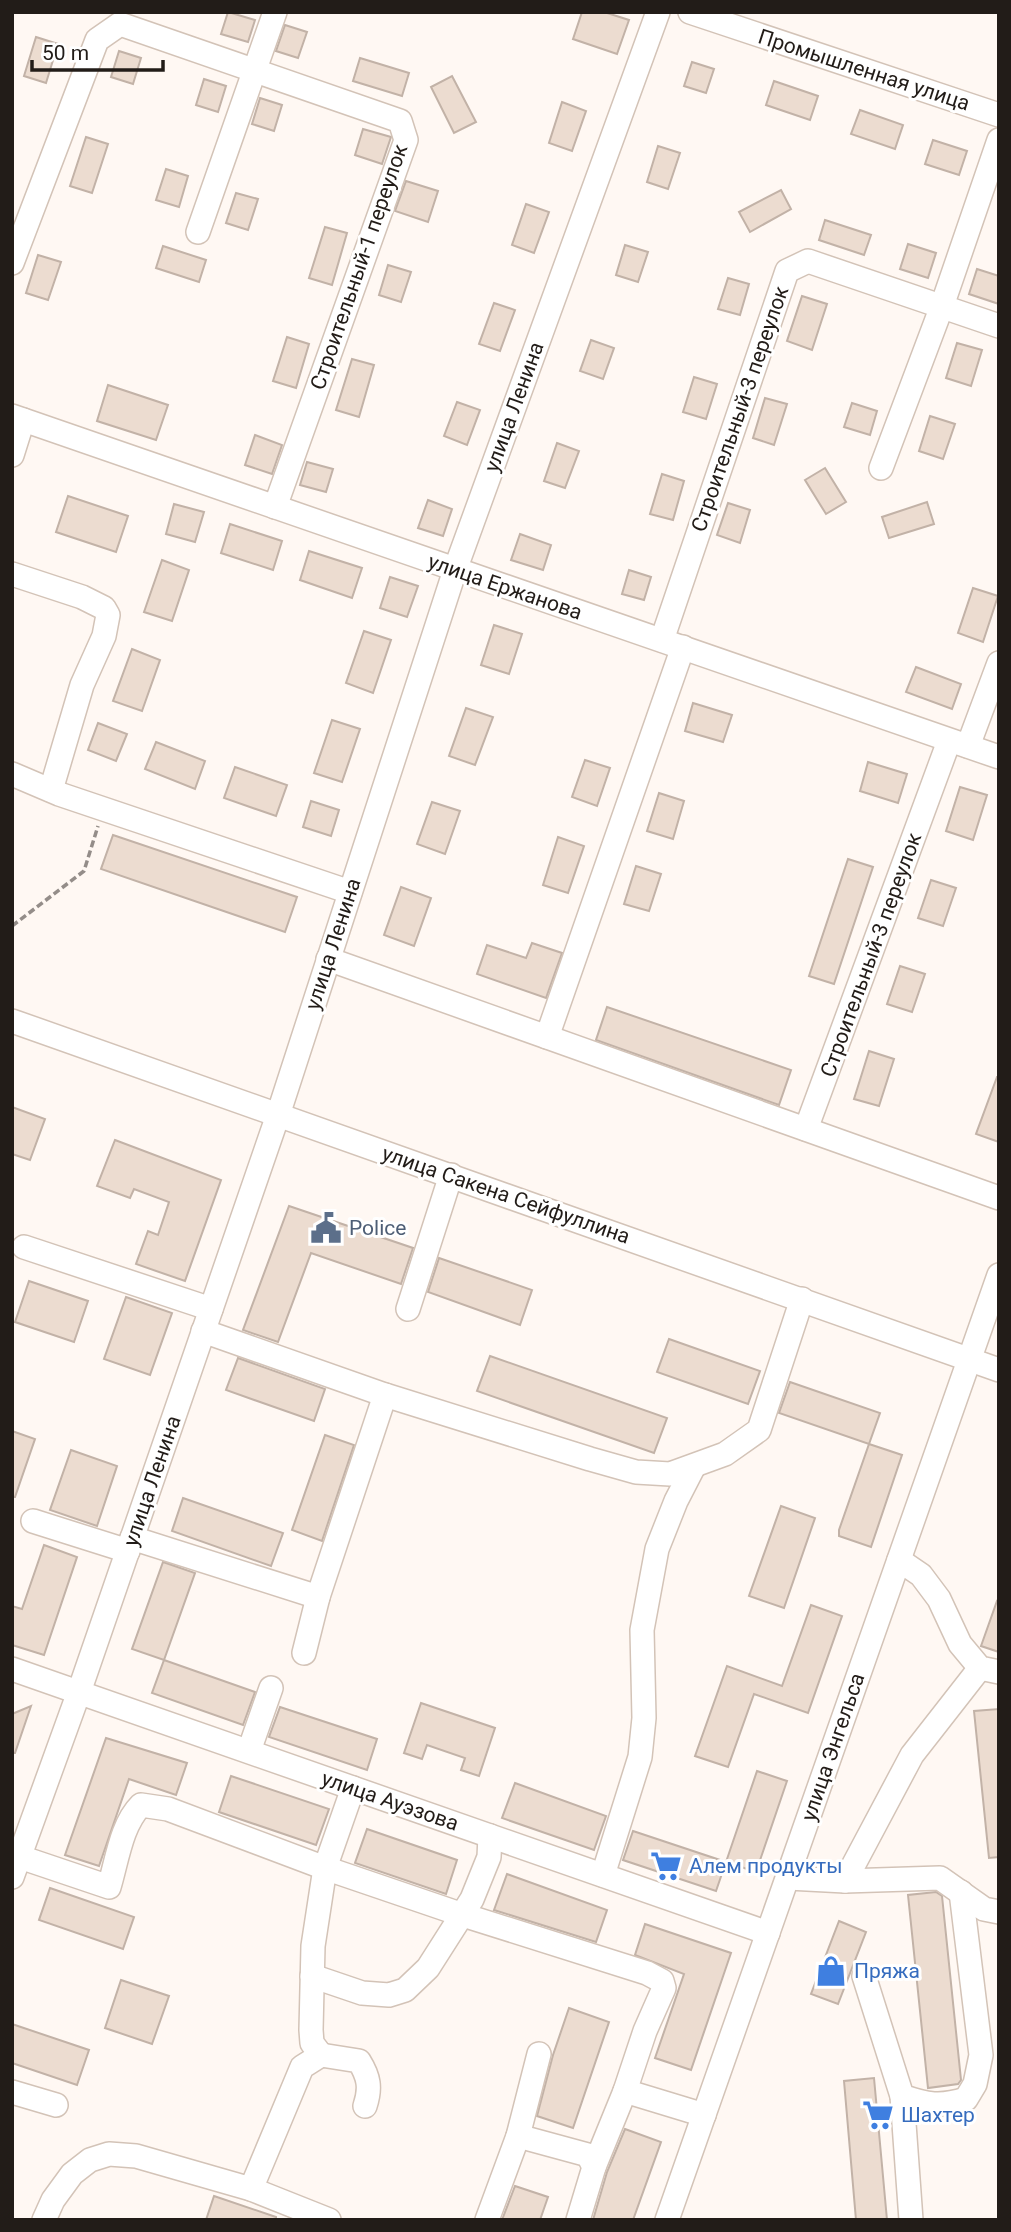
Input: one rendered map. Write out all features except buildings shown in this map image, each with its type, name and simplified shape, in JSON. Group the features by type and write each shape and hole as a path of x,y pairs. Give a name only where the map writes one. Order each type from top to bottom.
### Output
{"street":[{"path":"198,232 275,12"},
{"name":"улица Ленина","path":"16,1867 20,1831 79,1692 130,1545 278,1115 455,570 658,12"},
{"name":"Промышленная улица","path":"690,12 998,111"},
{"name":"Строительный-1 переулок","path":"12,263 97,40 120,24 400,121 406,140 275,507"},
{"path":"881,468 942,306 999,140"},
{"name":"Строительный-3 переулок","path":"547,1037 673,644 787,271 808,261 999,326"},
{"path":"12,455 18,418"},
{"name":"улица Ержанова","path":"18,418 999,757"},
{"path":"12,573 82,597 104,608 107,615 104,636 82,685 51,790"},
{"name":"Строительный-3 переулок","path":"806,1129 959,743 999,663"},
{"path":"12,774 51,790 350,892"},
{"path":"328,959 999,1198"},
{"name":"улица Сакена Сейфуллина","path":"12,1021 999,1370"},
{"path":"408,1309 451,1175"},
{"path":"24,1247 211,1309"},
{"name":"улица Энгельса","path":"667,2220 999,1275"},
{"path":"203,1331 385,1395 636,1472 670,1474 725,1454 759,1430 802,1299"},
{"path":"304,1653 318,1597 385,1395"},
{"path":"603,1875 640,1757 644,1718 642,1630 657,1549 676,1501 694,1466"},
{"path":"33,1521 318,1597"},
{"path":"845,1881 912,1755 990,1670 960,1644 939,1599 921,1575 899,1560"},
{"name":"улица Ауэзова","path":"12,1669 768,1933"},
{"path":"250,1751 271,1688"},
{"path":"321,2055 312,2043 313,1947 325,1868 353,1788"},
{"path":"16,1867 109,1887 133,1813 141,1805 168,1808 325,1868 647,1973 662,1981 664,1988 594,2167 578,2220"},
{"path":"312,1976 362,1993 389,1995 405,1990 428,1968 472,1899 489,1857 490,1836"},
{"path":"788,1878 845,1881 940,1878 984,1909 999,1912"},
{"path":"902,2096 926,2105 952,2104 966,2099 975,2084 981,2055 961,1892"},
{"path":"864,1976 902,2096 911,2220"},
{"path":"487,2220 519,2136 539,2054"},
{"path":"251,2189 302,2067 321,2055 359,2061 368,2074 370,2091 365,2106"},
{"path":"625,2091 704,2115"},
{"path":"12,2092 55,2105"},
{"path":"519,2136 589,2155 594,2167"},
{"path":"44,2220 53,2200 72,2174 90,2160 109,2154 136,2156 251,2189 329,2220"}],"path":[{"path":"12,926 85,871 104,808"}],"place":[{"name":"Police","path":"326,1228"},
{"name":"Алем продукты","path":"666,1866"},
{"name":"Пряжа","path":"831,1971"},
{"name":"Шахтер","path":"878,2115"}]}
